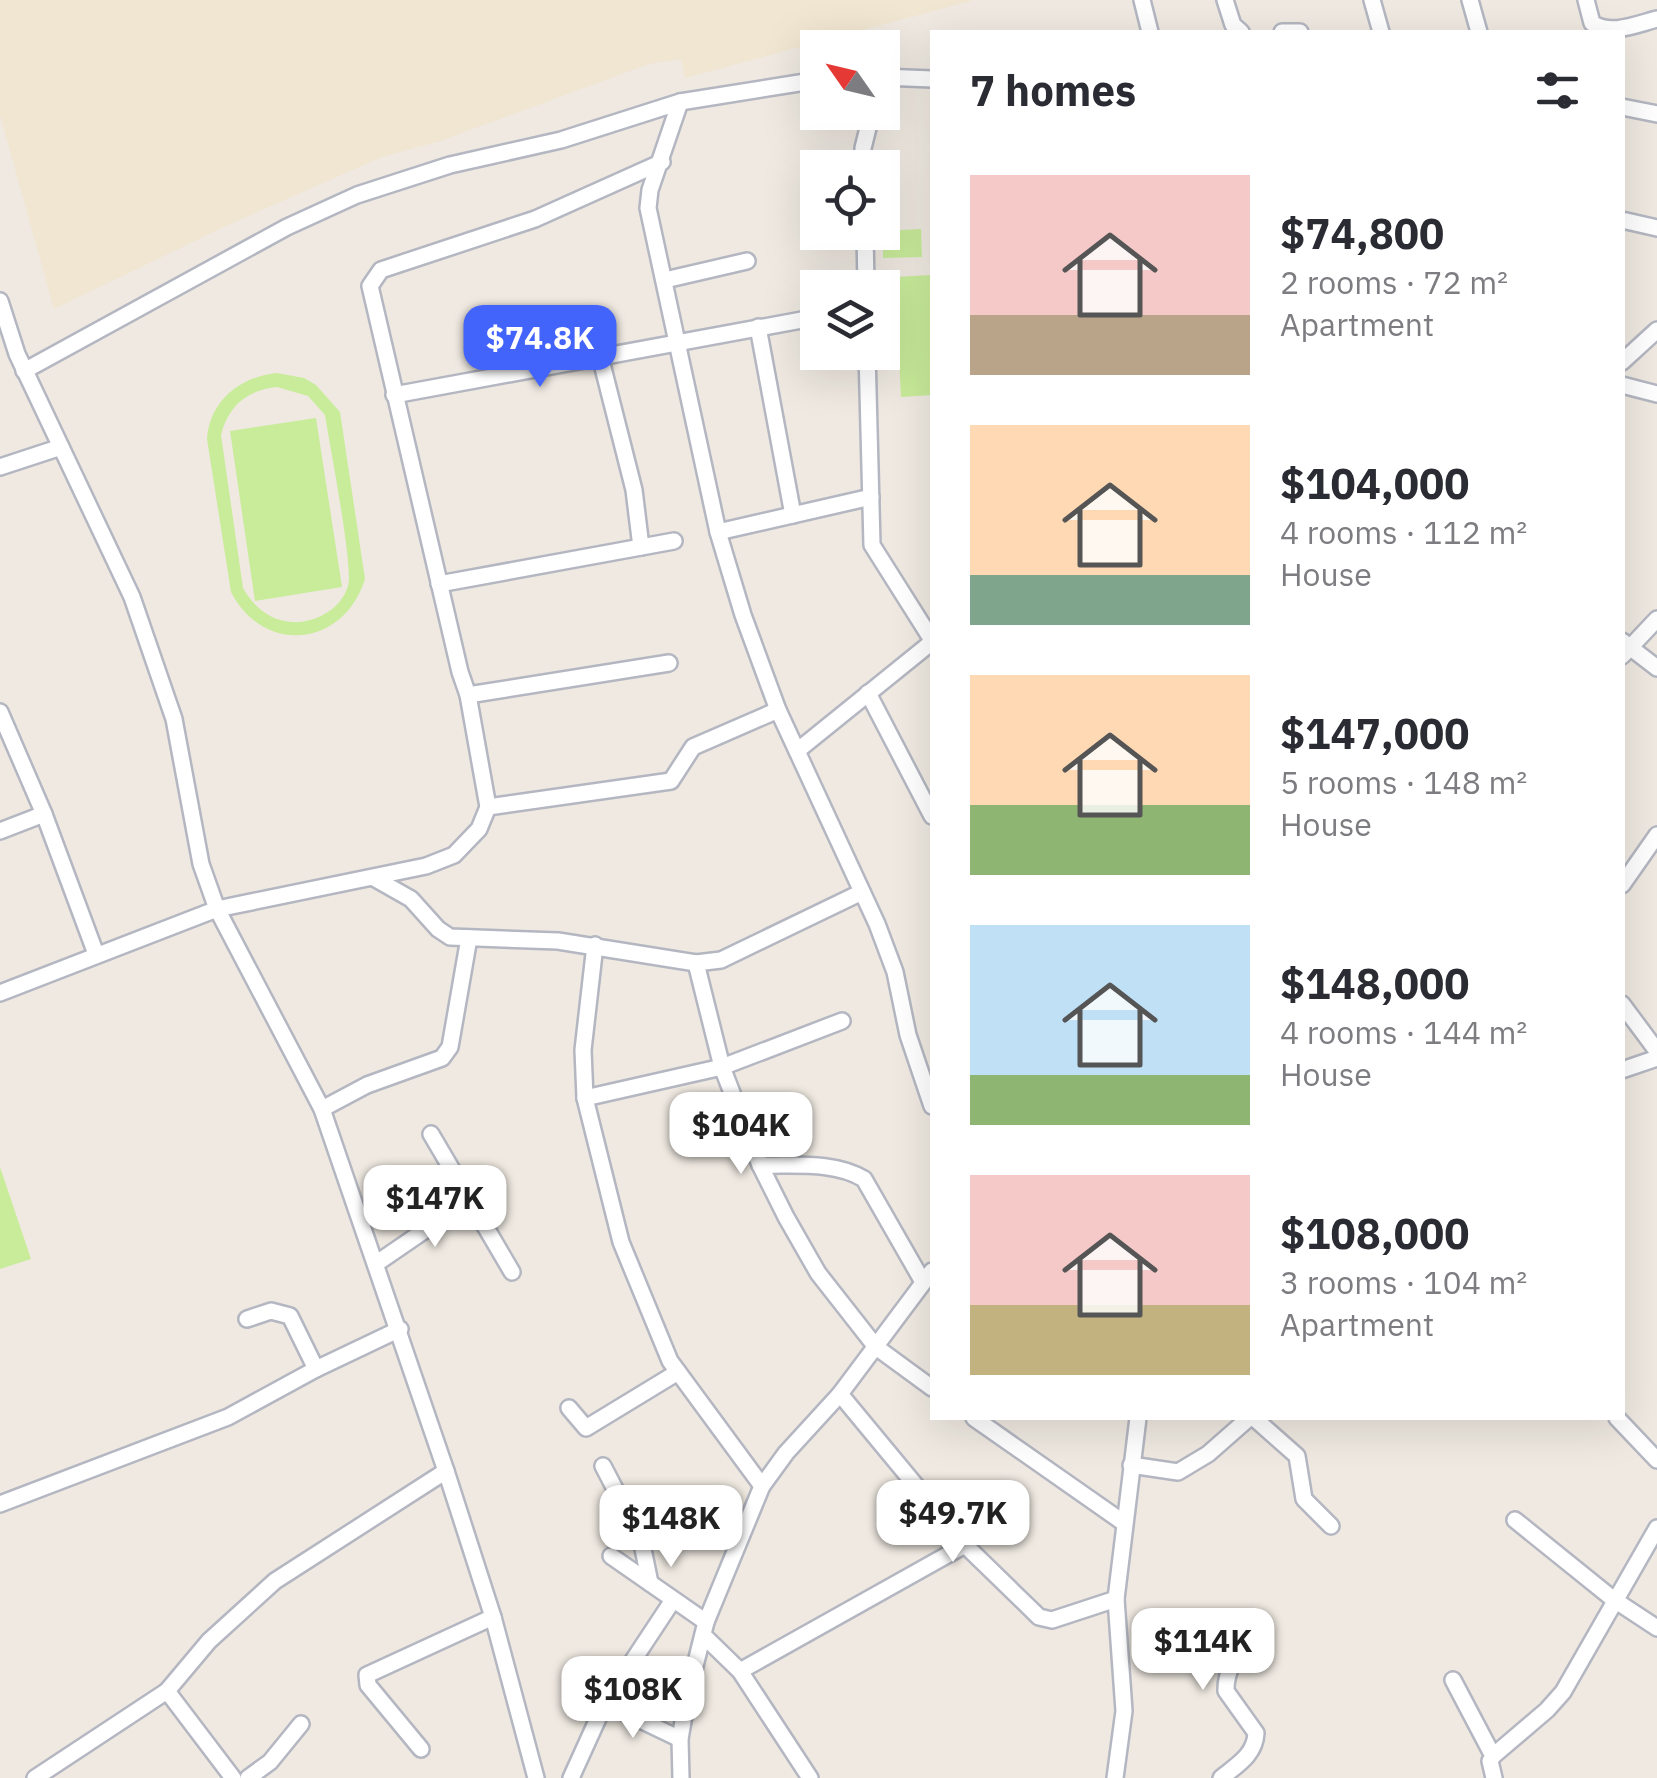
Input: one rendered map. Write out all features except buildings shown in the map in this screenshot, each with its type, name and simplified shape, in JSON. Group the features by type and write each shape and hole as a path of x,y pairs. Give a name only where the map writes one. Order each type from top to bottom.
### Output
{"street":[{"path":"1142,0 1150,30"},
{"path":"1224,0 1239,30"},
{"path":"1372,0 1380,30"},
{"path":"1470,0 1478,30"},
{"path":"1586,0 1592,23 1602,29 1657,18"},
{"path":"900,78 930,79"},
{"path":"24,371 269,236 357,196 450,165 560,140 680,102 800,83"},
{"path":"680,102 650,190 648,208 718,532 778,710 862,892 894,972 908,1035 930,1100"},
{"path":"1625,109 1657,114"},
{"path":"0,993 217,909 426,866 454,854 479,829 488,807 468,695 370,292 376,274 535,219 662,162"},
{"path":"1625,221 1657,228"},
{"path":"665,280 746,262"},
{"path":"0,300 24,371 132,597 174,719 201,864 217,909 322,1109 446,1471 492,1617 536,1778"},
{"path":"394,395 800,320"},
{"path":"758,327 793,515"},
{"path":"1625,359 1657,330"},
{"path":"600,356 634,490 641,547"},
{"path":"867,370 872,545 930,638"},
{"path":"1625,386 1657,394"},
{"path":"0,467 61,447"},
{"path":"718,532 871,498"},
{"path":"439,584 674,541"},
{"path":"1657,620 1625,648 1657,668"},
{"path":"796,751 930,643"},
{"path":"468,695 668,663"},
{"path":"868,693 930,812"},
{"path":"488,807 671,782 693,746 778,710"},
{"path":"0,712 44,814 96,954"},
{"path":"0,832 44,814"},
{"path":"1625,881 1657,836"},
{"path":"374,878 411,900 450,936 596,945 696,963 721,960 862,892"},
{"path":"322,1109 366,1085 442,1058 450,1047 469,938"},
{"path":"596,945 584,1050 585,1098 621,1242 670,1361 762,1486"},
{"path":"696,963 722,1068 760,1165 818,1273 876,1348 930,1387"},
{"path":"1625,1008 1657,1055 1625,1069"},
{"path":"585,1098 722,1068 842,1021"},
{"path":"431,1134 512,1272"},
{"path":"681,1778 680,1739 705,1629 762,1486 786,1453 840,1394 928,1276 864,1179 827,1167 760,1165"},
{"path":"377,1263 469,1200"},
{"path":"247,1319 270,1311 290,1316 316,1369"},
{"path":"0,1504 228,1417 400,1329"},
{"path":"569,1408 586,1428 678,1372"},
{"path":"840,1394 965,1545 1024,1605 1045,1620 1116,1599"},
{"path":"977,1420 1124,1523"},
{"path":"1115,1778 1124,1711 1116,1599 1138,1420"},
{"path":"1131,1465 1178,1472 1208,1454 1249,1420"},
{"path":"1253,1420 1297,1456 1304,1499 1331,1526"},
{"path":"1619,1420 1657,1460"},
{"path":"602,1466 641,1540 650,1582"},
{"path":"35,1778 167,1691 210,1640 275,1582 446,1471"},
{"path":"678,1516 699,1504 736,1546"},
{"path":"1514,1520 1613,1599 1657,1628"},
{"path":"1494,1778 1490,1761 1493,1756 1563,1692 1657,1528"},
{"path":"740,1671 965,1545"},
{"path":"610,1556 650,1582 705,1629 740,1671 810,1778"},
{"path":"571,1778 606,1703 673,1600"},
{"path":"421,1749 368,1685 367,1675 492,1617"},
{"path":"1221,1778 1250,1754 1256,1738 1225,1684 1256,1625"},
{"path":"1453,1680 1493,1756"},
{"path":"167,1691 233,1778"},
{"path":"606,1703 680,1739"},
{"path":"248,1778 270,1762 301,1724"}],"shaded area":[{"path":"0,0 974,0 863,30 800,30 800,47 685,78 681,59 649,64 440,141 382,157 228,225 54,309 0,115"}],"green space":[{"path":"921,229 922,257 883,258 883,250 900,250 900,230"},
{"path":"930,275 930,395 901,397 900,277"},
{"path":"277,373 304,378 316,385 340,412 365,579 355,602 340,619 322,630 302,635 282,634 263,627 245,613 231,592 207,439 209,425 221,402 239,385","holes":["277,387 308,396 325,415 349,575 345,594 334,608 319,617 293,622 264,612 243,588 221,435 228,416 248,396"]},
{"path":"316,418 342,587 255,601 230,431"},
{"path":"0,1167 31,1259 0,1269"}]}
